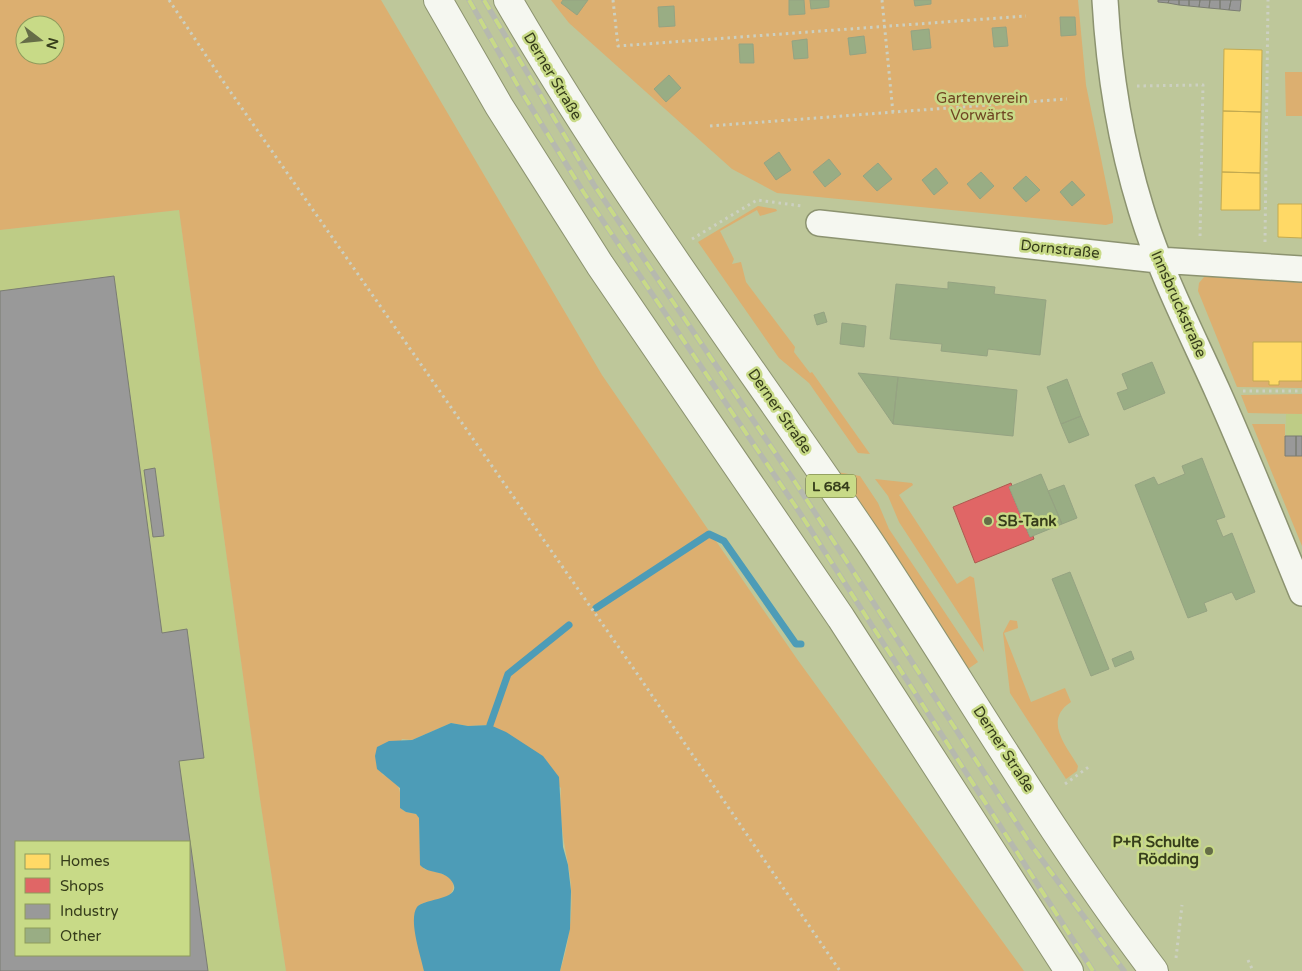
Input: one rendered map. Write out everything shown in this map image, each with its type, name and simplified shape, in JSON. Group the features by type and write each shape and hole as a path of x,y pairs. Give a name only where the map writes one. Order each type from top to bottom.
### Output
{"main road":[{"path":"438,0 499,106 600,266 846,626 1069,971"},
{"name":"Derner Straße","path":"508,0 585,127 636,206 819,468 907,599 1063,839 1165,964"}],"street":[{"name":"Innsbruckstraße","path":"1105,0 1114,86 1127,156 1158,260 1256,479 1302,592"},
{"name":"Dornstraße","path":"819,223 1158,260 1302,269"}],"path":[{"path":"169,0 225,84 636,672 840,971"},
{"path":"613,0 618,46 1026,16"},
{"path":"882,0 894,113"},
{"path":"1265,243 1268,0"},
{"path":"1136,86 1203,85 1199,247"},
{"path":"710,126 1067,100"},
{"path":"692,239 757,200 806,206 819,223"},
{"path":"1217,390 1302,391"},
{"path":"1065,784 1090,766"},
{"path":"1165,964 1182,905"},
{"path":"1248,960 1253,971"}],"shaded area":[{"path":"179,210 260,799 286,971 0,971 0,230"},
{"path":"1286,414 1302,414 1302,456 1285,456"}],"green space":[{"path":"0,0 381,0 602,375 797,659 1024,971 560,971 567,945 571,918 570,877 561,817 561,788 490,725 468,726 451,723 412,740 402,739 382,774 393,781 398,787 400,791 400,808 406,812 416,814 419,818 420,851 424,869 444,874 452,880 453,884 452,891 447,897 419,905 424,971 286,971 260,799 179,210 0,230"},
{"name":"Gartenverein Vorwärts","path":"551,0 1078,0 1086,85 1113,223 1106,225 777,193 732,169 569,23"},
{"path":"1285,72 1302,72 1302,116 1286,116"},
{"path":"758,206 776,209 777,211 760,216 757,210 720,231 734,259 732,264 741,262 746,282 795,347 794,352 810,373 812,372 870,454 858,453 809,383 779,358 698,242"},
{"path":"1215,274 1302,283 1302,388 1237,387 1198,291 1199,283 1204,277"},
{"path":"1302,394 1302,414 1248,413 1241,395"},
{"path":"1252,424 1285,424 1285,456 1302,456 1302,546"},
{"path":"837,472 860,476 878,503 889,529 978,662 968,669"},
{"path":"875,479 912,483 913,485 899,495 957,584 970,576 974,578 984,652 899,522 888,496"},
{"path":"1010,620 1017,621 1018,628 1004,633 1031,702 1065,688 1071,702 1063,709 1058,725 1063,742 1078,766 1077,771 1066,779 1010,693 1003,633"}],"water":[{"path":"451,723 468,726 490,725 506,732 543,756 559,777 563,847 568,865 571,891 570,929 560,971 424,971 414,929 417,907 449,895 453,891 454,886 447,876 427,870 420,865 419,818 416,814 406,812 400,808 400,788 377,769 375,756 377,747 389,741 412,740"}],"building: Homes":[{"path":"1224,49 1262,50 1261,112 1223,111"},
{"path":"1223,111 1261,112 1260,173 1222,172"},
{"path":"1222,172 1260,173 1260,210 1221,210"},
{"path":"1278,204 1302,204 1302,238 1278,237"},
{"path":"1253,342 1302,342 1302,381 1279,381 1279,385 1269,385 1269,381 1253,381"}],"building: Shops":[{"path":"1011,483 1012,486 1009,487 1030,537 1033,536 1034,539 975,563 953,507"}],"building: Industry":[{"path":"1158,0 1169,0 1168,3 1158,2"},
{"path":"1169,0 1179,0 1179,5 1168,3"},
{"path":"1179,0 1189,0 1189,6 1179,5"},
{"path":"1189,0 1200,0 1199,7 1189,6"},
{"path":"1200,0 1210,0 1209,8 1199,7"},
{"path":"1210,0 1220,0 1220,9 1209,8"},
{"path":"1220,0 1231,0 1229,10 1220,9"},
{"path":"1231,0 1241,0 1240,11 1229,10"},
{"path":"114,276 162,633 187,629 204,758 179,761 208,971 0,971 0,291"},
{"path":"1285,436 1296,436 1296,456 1285,456"},
{"path":"1296,436 1302,436 1302,456 1296,456"},
{"path":"155,468 164,536 153,537 144,470"}],"building: Other":[{"path":"563,0 588,0 577,15 561,3"},
{"path":"789,0 804,0 805,14 789,15"},
{"path":"810,0 829,0 829,7 811,9"},
{"path":"914,0 931,0 931,4 915,6"},
{"path":"674,6 675,26 659,27 658,7"},
{"path":"1060,17 1075,17 1076,35 1061,36"},
{"path":"1006,27 1008,46 994,47 992,28"},
{"path":"929,29 931,48 913,50 911,31"},
{"path":"864,36 866,53 850,55 848,38"},
{"path":"807,39 808,58 794,59 792,41"},
{"path":"739,44 753,44 754,63 740,63"},
{"path":"669,75 681,88 666,102 654,89"},
{"path":"779,152 791,170 776,180 764,163"},
{"path":"829,159 841,174 825,187 813,172"},
{"path":"878,163 892,179 877,191 863,176"},
{"path":"936,168 948,183 934,195 922,180"},
{"path":"981,172 994,186 980,199 967,184"},
{"path":"1026,176 1040,190 1026,202 1013,188"},
{"path":"1072,181 1085,195 1072,206 1060,192"},
{"path":"948,282 995,287 994,294 1046,300 1040,355 988,349 987,356 941,351 942,344 890,339 896,284 948,289"},
{"path":"824,312 827,322 817,325 814,315"},
{"path":"842,323 866,326 864,347 840,344"},
{"path":"1152,362 1165,393 1124,410 1117,393 1128,389 1122,374"},
{"path":"858,373 898,377 893,424"},
{"path":"898,377 1017,390 1013,436 893,424"},
{"path":"1067,379 1081,416 1061,424 1047,387"},
{"path":"1081,416 1089,435 1069,443 1061,424"},
{"path":"1202,458 1225,517 1216,520 1223,537 1232,533 1255,592 1236,600 1232,592 1204,603 1207,611 1188,618 1135,485 1154,477 1158,485 1185,474 1182,466"},
{"path":"1041,474 1062,524 1030,537 1009,487"},
{"path":"1064,485 1077,518 1062,524 1048,491"},
{"path":"1070,572 1109,669 1091,676 1052,579"},
{"path":"1131,651 1134,659 1115,667 1112,659"}],"waterway":[{"path":"596,608 709,534 724,541 796,644 801,644"},
{"path":"490,725 508,674 569,625"}],"railway":[{"path":"469,0 518,86 584,193 798,510 1093,971"},
{"path":"484,0 594,185 797,485 1031,845 1124,971"}],"place":[{"name":"SB-Tank","path":"988,521"},
{"name":"P+R Schulte Rödding","path":"1209,851"}]}
